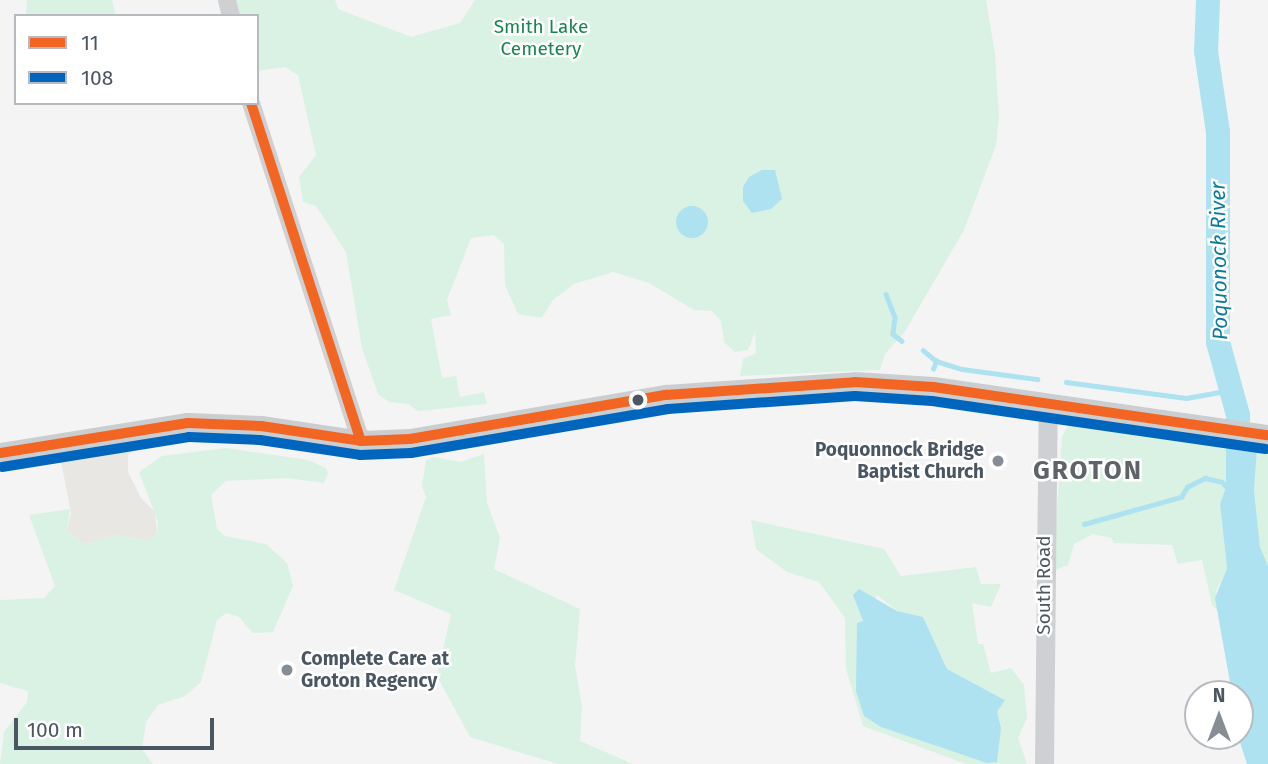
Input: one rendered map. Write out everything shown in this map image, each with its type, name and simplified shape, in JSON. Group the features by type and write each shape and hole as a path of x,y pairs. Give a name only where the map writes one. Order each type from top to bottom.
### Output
{"main road":[{"path":"0,453 188,423 261,426 361,441 437,436 603,404 765,385 901,384 1267,435"},
{"name":"South Road","path":"1044,764 1048,405"}],"street":[{"path":"252,105 361,441"}],"shaded area":[{"path":"137,447 128,455 128,472 141,498 155,512 157,533 149,541 118,535 85,544 67,531 71,513 61,461 104,450"}],"green space":[{"path":"27,0 112,0 116,14 26,14"},
{"name":"Smith Lake Cemetery","path":"237,0 335,0 338,9 411,37 460,23 475,0 986,0 995,54 999,117 996,145 964,230 904,333 885,354 880,370 740,376 743,359 756,353 755,332 748,350 735,352 724,342 721,321 712,311 694,310 649,283 613,272 574,284 553,300 542,318 518,314 505,285 504,244 494,235 471,238 447,300 451,315 431,319 442,378 456,376 460,397 484,392 487,404 418,411 408,404 389,402 378,394 362,348 346,252 316,206 303,202 299,177 316,155 298,75 285,67 259,71 259,14 240,14"},
{"path":"1097,422 1226,445 1232,470 1220,504 1227,568 1216,591 1218,611 1212,605 1202,560 1178,564 1172,545 1114,543 1111,538 1093,534 1074,544 1068,565 1053,571 1062,436 1070,423"},
{"path":"226,448 308,460 326,468 328,473 324,483 287,478 226,481 211,495 217,529 225,536 266,544 287,563 293,586 273,632 253,633 239,617 226,613 217,620 201,682 185,696 158,705 146,722 142,749 153,764 0,764 4,732 27,702 28,691 0,683 0,600 44,598 55,586 29,515 70,509 67,531 85,544 118,535 149,541 157,533 158,522 139,472 162,456"},
{"path":"1257,450 1268,450 1268,566 1260,547 1254,490"},
{"path":"484,454 487,503 500,538 494,569 580,609 575,666 582,706 580,741 633,764 558,764 470,737 437,676 451,614 394,590 426,497 422,486 426,460 434,457 460,462"},
{"path":"751,520 884,549 901,576 976,567 981,584 1001,584 991,607 972,603 978,644 983,644 991,673 1011,668 1024,685 1027,718 1018,738 1027,764 966,764 863,726 846,669 845,618 819,582 787,572 756,549","holes":["877,595 897,611 923,617 947,669 1004,699 997,712 992,763 881,727 863,621"]}],"water":[{"path":"762,170 775,170 782,199 771,209 752,213 743,201 743,187 749,177"},
{"path":"692,206 703,211 708,222 703,233 692,238 681,233 676,222 681,211"},
{"path":"1226,445 1257,450 1254,490 1260,547 1268,566 1268,764 1247,764 1242,750 1254,750 1254,680 1230,680 1215,598 1227,568 1220,504 1232,470"},
{"path":"859,589 897,611 923,617 947,669 1005,700 997,712 1001,728 997,762 987,763 881,727 864,716 856,691 857,623 863,621 853,595"}],"waterway":[{"name":"Poquonock River","path":"1208,0 1206,51 1218,132 1218,342 1238,415 1238,481"},
{"path":"886,294 895,317 893,334 902,341"},
{"path":"923,350 936,361 962,369 1037,379"},
{"path":"933,369 936,361"},
{"path":"1066,382 1186,398 1232,390"},
{"path":"1084,524 1181,497 1187,487 1205,478 1222,482 1230,490"}],"transit line":[{"name":"11","path":"252,105 361,441"},
{"name":"11","path":"0,453 188,423 261,426 361,441 410,439 666,395 855,382 933,387 1268,435"},
{"name":"108","path":"2,467 189,437 260,440 360,455 411,453 668,409 855,396 932,401 1266,449"}],"place":[{"name":"Poquonnock Bridge Baptist Church","path":"998,461"},
{"name":"Complete Care at Groton Regency","path":"287,670"}],"district":[{"name":"GROTON","path":"1088,471"}]}
